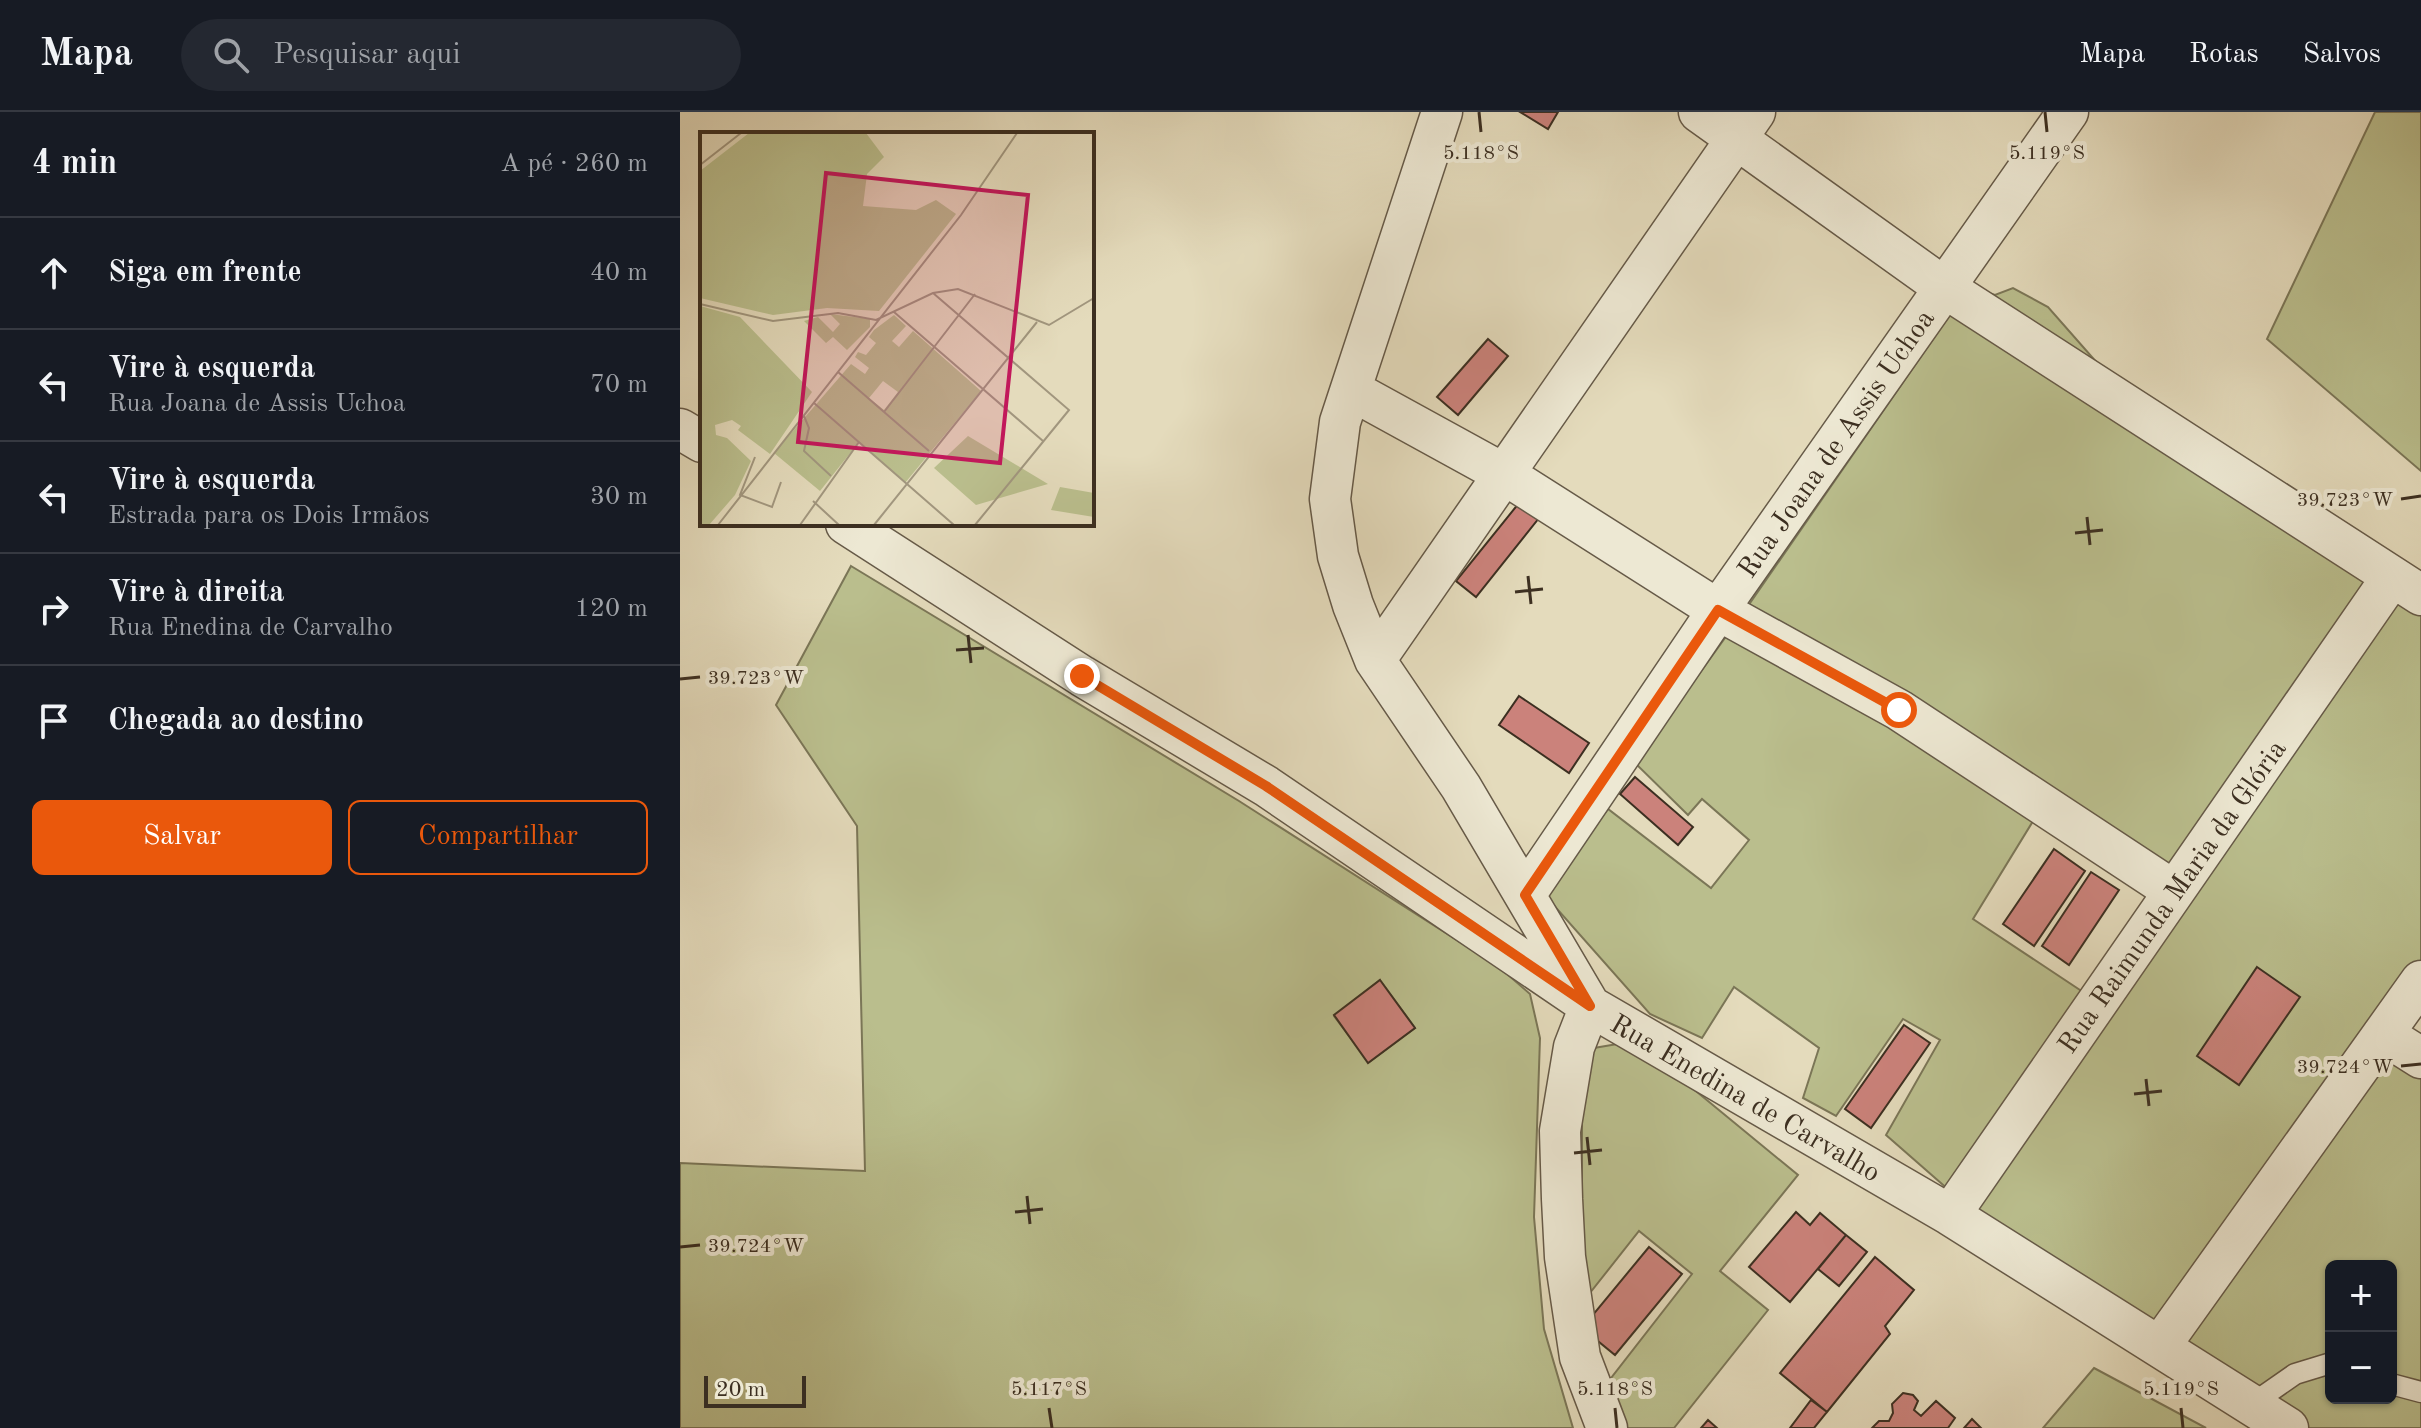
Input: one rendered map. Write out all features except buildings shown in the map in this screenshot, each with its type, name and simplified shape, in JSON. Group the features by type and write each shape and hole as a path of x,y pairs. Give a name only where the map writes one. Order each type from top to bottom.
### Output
{"street":[{"path":"1442,112 1340,422 1330,499 1338,556 1375,660 1461,787 1590,1006 1574,1047 1560,1131 1562,1199 1565,1257 1580,1357 1607,1428"},
{"path":"1699,112 1746,125 1945,288 2406,586"},
{"name":"Rua Joana de Assis Uchoa","path":"1525,895 1718,610 2068,112"},
{"path":"1375,660 1746,125"},
{"path":"1351,390 1504,474 1718,610 1899,710 2174,891"},
{"path":"680,429 700,441"},
{"name":"Rua Enedina de Carvalho","path":"849,526 1082,676 1266,786 1590,1006 1950,1215 2288,1428"},
{"name":"Rua Raimunda Maria da Glória","path":"1950,1215 2174,891 2406,586"},
{"path":"2160,1346 2421,981"},
{"path":"2383,1034 2421,1058"}],"lane":[{"path":"2252,1404 2295,1374 2325,1365"},
{"path":"2397,1386 2421,1392"}],"green space":[{"path":"2375,112 2421,112 2421,471 2267,339"},
{"path":"1969,287 1995,295 2013,288 2048,307 2113,381 2196,449 2270,499 2298,513 2390,580 2392,577 2421,595 2421,981 2383,1033 2421,1058 2421,1428 2288,1428 1950,1215 2271,764 2382,591 2159,894 2038,813 1973,919 2095,1000 1958,1198 1886,1135 1940,1040 1903,1019 1836,1116 1803,1098 1819,1048 1734,987 1702,1038 1650,1014 1542,892 1608,809 1711,888 1749,840 1702,799 1688,815 1635,763"},
{"path":"851,566 1239,801 1499,967 1530,994 1540,1038 1534,1217 1544,1329 1573,1428 680,1428 680,1163 865,1171 857,826 776,705","holes":["1380,980 1415,1028 1369,1062 1334,1016"]},
{"path":"1635,1041 1798,1175 1720,1271 1768,1310 1674,1428 1625,1428 1608,1382 1692,1274 1639,1231 1582,1303 1582,1053 1588,1049"},
{"path":"2094,1368 2206,1428 2043,1428"}],"route":[{"path":"1082,676 1266,786 1590,1006 1525,895 1718,610 1899,710"}]}
